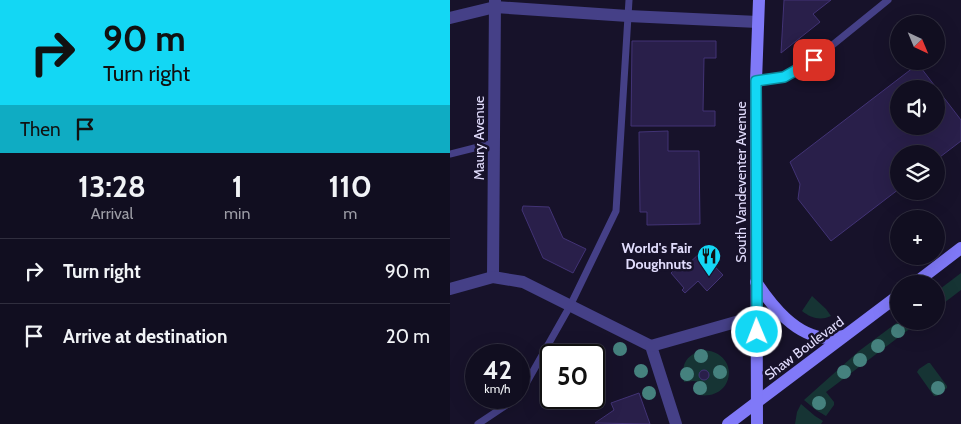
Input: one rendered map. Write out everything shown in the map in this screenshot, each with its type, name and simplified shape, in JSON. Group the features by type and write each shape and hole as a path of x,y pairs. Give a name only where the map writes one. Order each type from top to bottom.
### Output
{"main road":[{"name":"South Vandeventer Avenue","path":"758,424 756,81 759,0"},
{"path":"926,275 961,248"},
{"path":"756,282 764,294 796,327 817,336 828,338 845,336"},
{"name":"Shaw Boulevard","path":"728,424 890,302"}],"street":[{"path":"450,18 495,4 628,16 758,22"},
{"name":"Maury Avenue","path":"493,277 495,4"},
{"path":"450,289 493,277 523,282 651,346 756,316"},
{"path":"651,346 676,424"}],"lane":[{"path":"530,376 570,306 616,211 629,0"},
{"path":"756,81 784,77 814,60 888,0"},
{"path":"450,154 494,143"},
{"path":"478,424 500,409"}],"green space":[{"path":"961,273 961,290 945,302 945,285"},
{"path":"812,296 831,316 816,318 802,311"},
{"path":"890,328 890,330 908,330 826,392 834,402 834,405 826,416 804,400 859,351"},
{"path":"702,350 715,352 723,358 728,366 729,375 726,384 720,391 711,395 698,395 703,387 701,382 684,382 683,371 688,358"},
{"path":"930,363 947,386 937,396 934,396 917,372"},
{"path":"801,404 823,421 821,424 795,424 797,412"}],"building":[{"path":"784,0 831,0 813,14 820,22 781,53"},
{"path":"632,41 716,41 716,58 704,58 703,111 715,111 715,126 631,126"},
{"path":"910,70 923,70 930,80 897,80"},
{"path":"890,85 890,135 945,135 945,99 961,120 961,141 945,153 945,145 890,145 890,196 831,241 798,199 800,184 790,162"},
{"path":"668,131 668,151 699,151 700,224 647,225 647,212 640,212 639,132"},
{"path":"523,206 549,207 563,238 586,249 573,273 543,258 522,210"},
{"path":"701,252 723,275 707,291 698,281 685,293 682,290 684,288 671,273 679,265 684,270 686,269 685,267"},
{"path":"704,370 709,375 704,380 699,375"},
{"path":"639,393 650,424 595,423 614,410 611,403"}],"place":[{"name":"World's Fair Doughnuts","path":"709,277"}],"route":[{"path":"757,332 756,81 784,77 814,60"}]}
